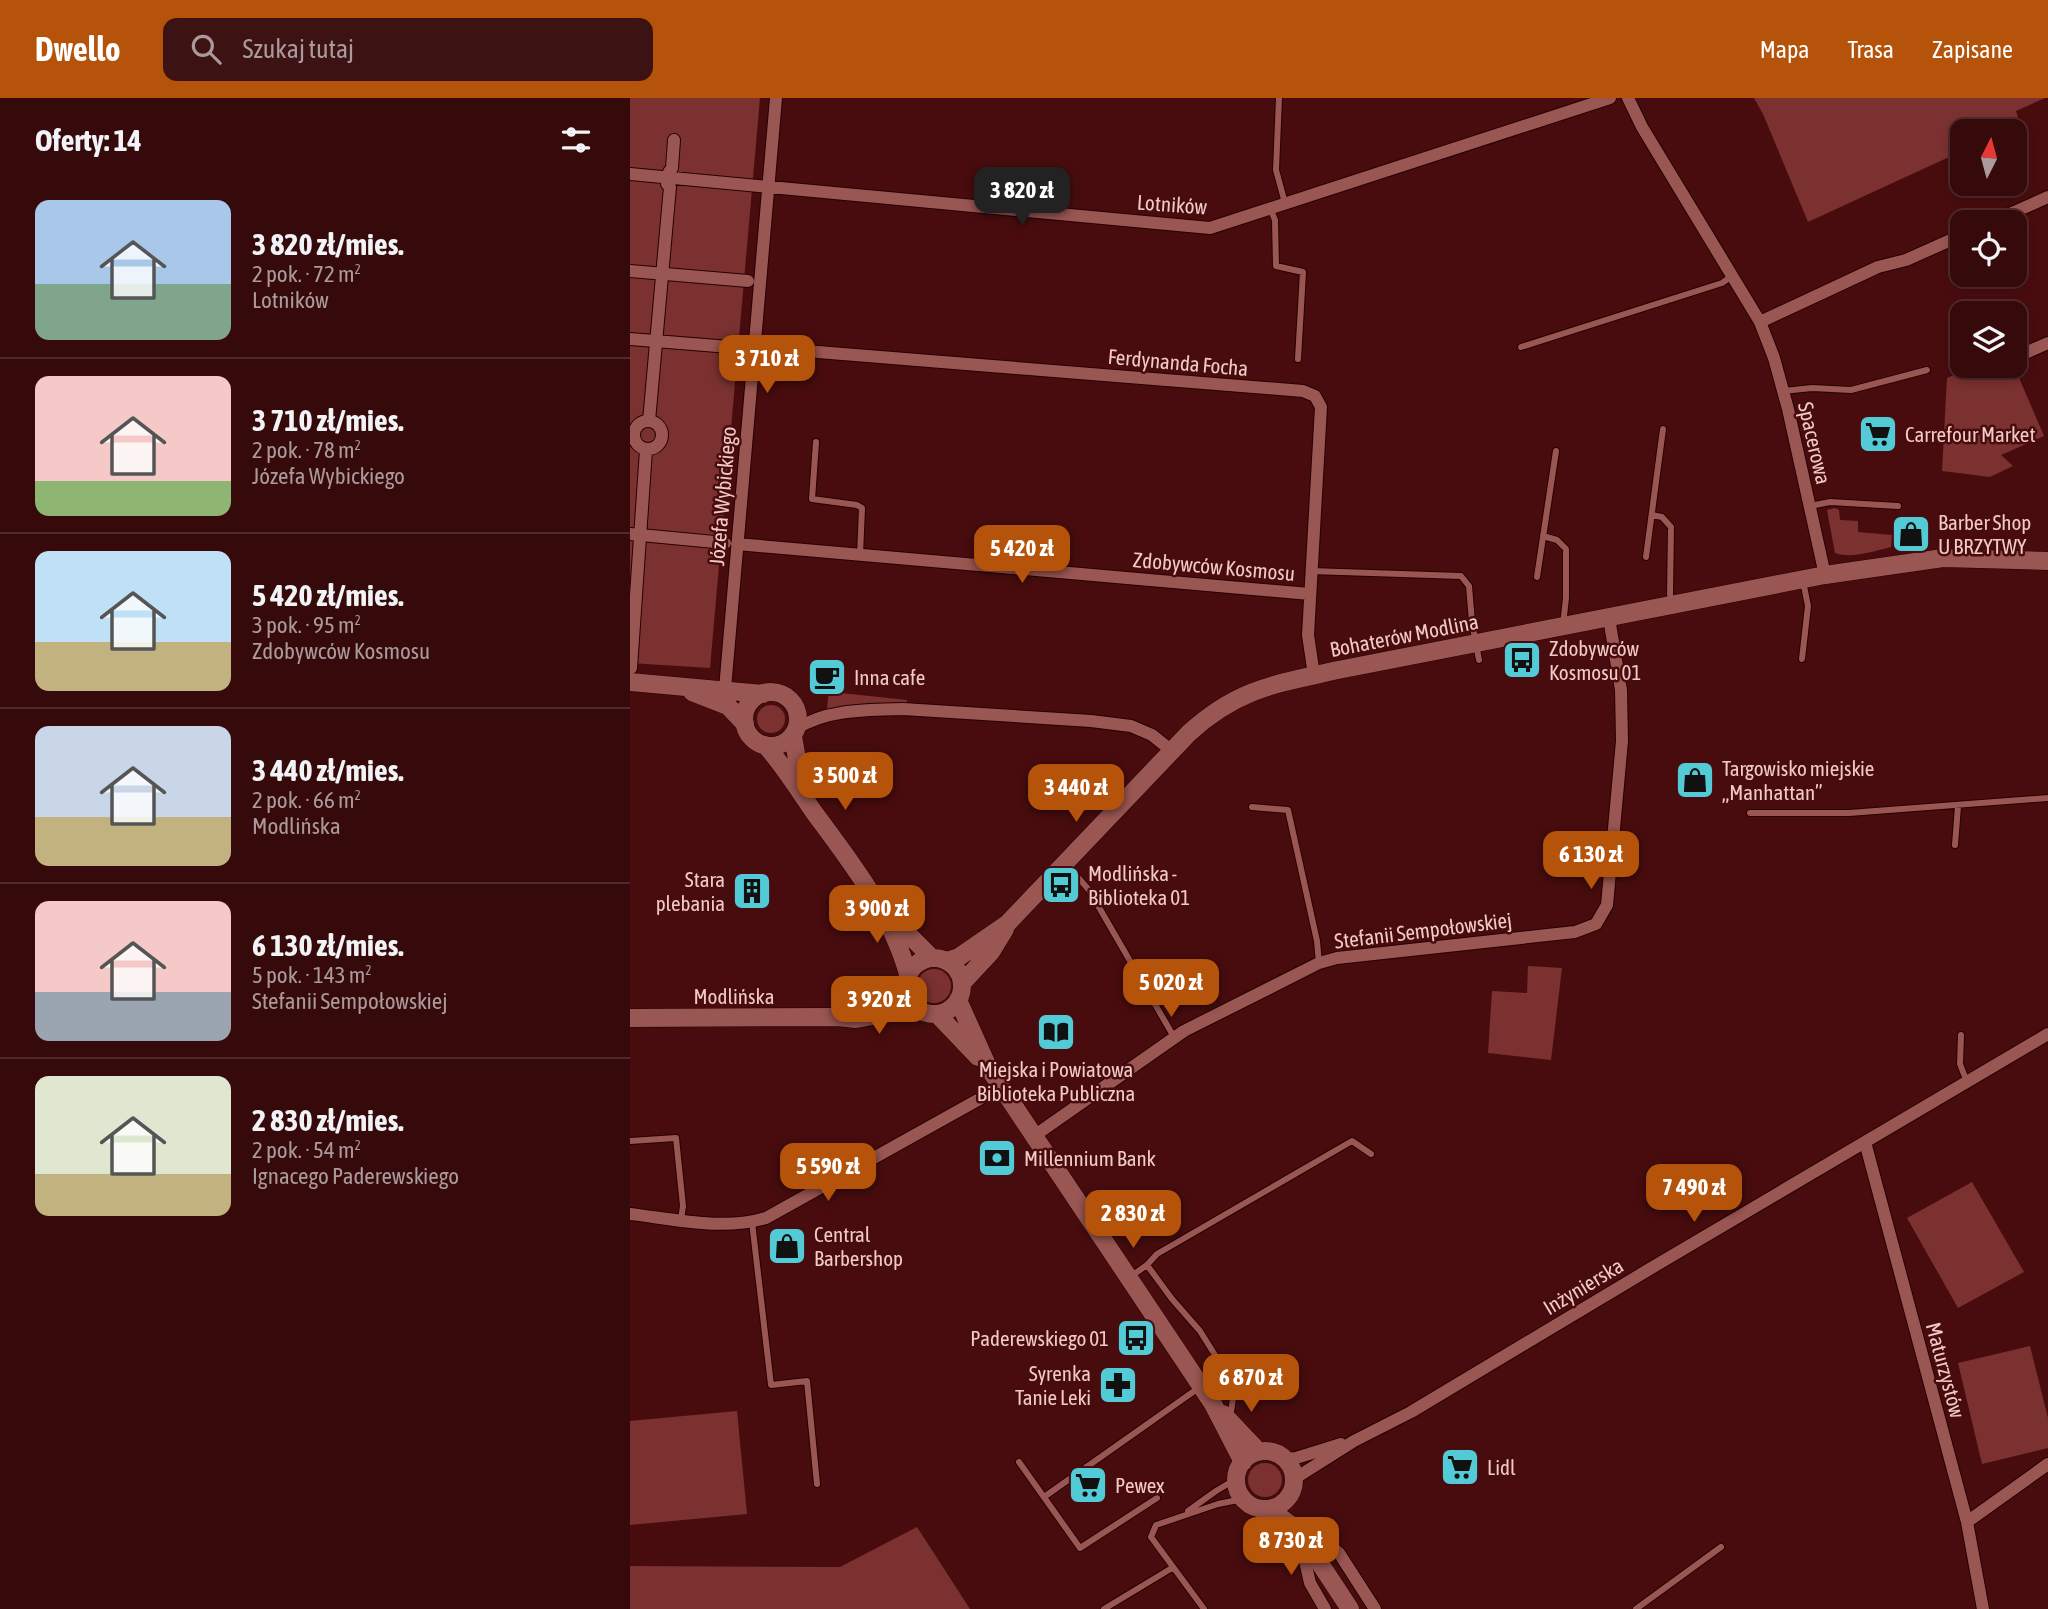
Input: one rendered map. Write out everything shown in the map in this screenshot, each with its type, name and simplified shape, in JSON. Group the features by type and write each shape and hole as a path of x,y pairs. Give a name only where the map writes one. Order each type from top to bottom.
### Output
{"street":[{"name":"Józefa Wybickiego","path":"725,689 731,544 748,348 776,98"},
{"name":"Lotników","path":"630,174 1210,228 1610,98"},
{"name":"Spacerowa","path":"1628,98 1642,127 1760,322 1783,391 1825,575"},
{"path":"649,421 670,187 668,178 672,168 674,140"},
{"path":"2019,210 2048,197"},
{"path":"1760,322 1878,267 1906,260 1950,240"},
{"path":"630,271 748,281"},
{"path":"630,339 748,348"},
{"path":"2027,352 2048,343"},
{"name":"Ferdynanda Focha","path":"748,348 1303,391 1315,396 1321,407 1308,635 1314,675"},
{"path":"649,421 660,428 662,437 655,448 646,450 638,446 633,433 639,424 649,421"},
{"path":"631,668 635,535 646,450"},
{"name":"Zdobywców Kosmosu","path":"635,535 1310,594"},
{"name":"Bohaterów Modlina","path":"1172,751 1206,717 1227,704 1259,688 1314,675 1477,652 1563,627 1825,575 1943,558 2048,561"},
{"name":"Stefanii Sempołowskiej","path":"1034,1136 1174,1037 1319,963 1337,958 1575,932 1596,924 1607,905 1622,741 1621,690 1609,618"},
{"path":"630,682 783,695 797,712 798,720 794,733 798,765 846,855"},
{"path":"672,685 728,706 745,724 753,739 765,746 786,770 879,904 901,952 907,978 907,996 916,1008 930,1014 951,1008 991,952 1007,924"},
{"path":"745,724 748,707 754,699 763,694"},
{"path":"765,746 785,742 806,723 827,716 903,709 1131,726 1152,735 1172,751 1007,924 959,957 918,963 907,978"},
{"path":"879,904 939,959 957,970 960,992 988,1067"},
{"name":"Modlińska","path":"837,1017 883,1000 899,990 907,978"},
{"name":"Modlińska","path":"630,1018 837,1017 856,1020 916,1008"},
{"path":"937,1014 988,1067 1213,1404 1242,1462"},
{"name":"Inżynierska","path":"1292,1486 1354,1441 1411,1412 2048,1034"},
{"path":"630,1214 717,1223 751,1222 779,1211 1001,1087"},
{"name":"Maturzystów","path":"1865,1142 1967,1522 1983,1609"},
{"path":"1213,1404 1259,1452"},
{"name":"Inżynierska","path":"1284,1459 1354,1441"},
{"path":"1292,1486 1280,1505 1269,1509 1257,1508 1243,1499 1236,1479 1242,1462 1259,1452 1271,1452 1289,1464 1292,1486 1298,1530 1310,1583 1325,1609"},
{"path":"1967,1522 2048,1464"},
{"path":"1269,1509 1298,1530 1325,1542 1339,1553 1376,1609"},
{"path":"1298,1530 1350,1609"}],"lane":[{"path":"1279,98 1276,170 1285,204"},
{"path":"1270,208 1275,220 1276,266 1303,272 1298,359"},
{"path":"1521,347 1722,283 1732,276"},
{"path":"1783,391 1812,388 1851,390 1927,370"},
{"path":"1646,556 1663,429"},
{"path":"816,442 811,497 862,508 860,555"},
{"path":"1537,577 1556,451"},
{"path":"1810,506 1830,502 1898,506"},
{"path":"1652,515 1662,517 1671,527 1672,606"},
{"path":"1544,536 1557,540 1566,550 1563,627"},
{"path":"1311,572 1461,576 1469,586 1477,652"},
{"path":"1802,659 1808,606 1803,580"},
{"path":"1750,813 1849,813 2048,798"},
{"path":"1955,845 1958,806"},
{"path":"1252,807 1288,810 1317,941 1319,963"},
{"path":"1065,863 1089,890 1174,1037"},
{"path":"1961,1035 1960,1064 1968,1082"},
{"path":"630,1141 676,1138 683,1206 681,1220"},
{"path":"1128,1278 1157,1254 1352,1140 1371,1154"},
{"path":"751,1222 771,1385 807,1381 817,1484"},
{"path":"1147,1265 1200,1331 1220,1363 1234,1392 1230,1420"},
{"path":"1044,1497 1201,1386"},
{"path":"1019,1462 1080,1548 1157,1498"},
{"path":"1182,1515 1236,1479"},
{"path":"1204,1609 1151,1537 1156,1525 1218,1504 1243,1499"},
{"path":"1636,1609 1721,1547"},
{"path":"1104,1609 1172,1567"}],"shaded area":[{"path":"630,98 760,98 710,668 630,663"},
{"path":"1754,98 2045,98 2016,111 2018,119 1950,119 1950,157 1808,222"},
{"path":"1947,378 2019,378 2044,436 2001,455 2013,466 1990,477 1942,471"},
{"path":"1827,510 1839,510 1840,520 1858,521 1858,532 1892,535 1891,547 1856,555 1835,553"},
{"path":"832,692 907,700 907,705 827,711 828,697"},
{"path":"771,705 781,709 785,719 781,729 771,733 761,729 757,719 761,709"},
{"path":"1528,966 1562,968 1551,1060 1488,1053 1492,991 1527,993"},
{"path":"934,969 946,974 951,986 946,998 934,1003 922,998 917,986 922,974"},
{"path":"1972,1182 2024,1272 1958,1308 1907,1218"},
{"path":"2030,1346 2048,1418 2048,1448 1982,1464 1958,1363"},
{"path":"737,1411 747,1514 630,1525 630,1421"},
{"path":"1265,1463 1277,1468 1282,1480 1277,1492 1265,1497 1253,1492 1248,1480 1253,1468"},
{"path":"917,1527 970,1609 630,1609 630,1566 840,1567"}],"place":[{"name":"Carrefour Market","path":"1878,434"},
{"name":"Barber Shop U BRZYTWY","path":"1911,534"},
{"name":"Zdobywców Kosmosu 01","path":"1522,660"},
{"name":"Inna cafe","path":"827,677"},
{"name":"Targowisko miejskie „Manhattan”","path":"1695,780"},
{"name":"Modlińska - Biblioteka 01","path":"1061,885"},
{"name":"Stara plebania","path":"752,891"},
{"name":"Miejska i Powiatowa Biblioteka Publiczna","path":"1056,1032"},
{"name":"Millennium Bank","path":"997,1158"},
{"name":"Central Barbershop","path":"787,1246"},
{"name":"Paderewskiego 01","path":"1136,1338"},
{"name":"Syrenka Tanie Leki","path":"1118,1385"},
{"name":"Lidl","path":"1460,1467"},
{"name":"Pewex","path":"1088,1485"}]}
